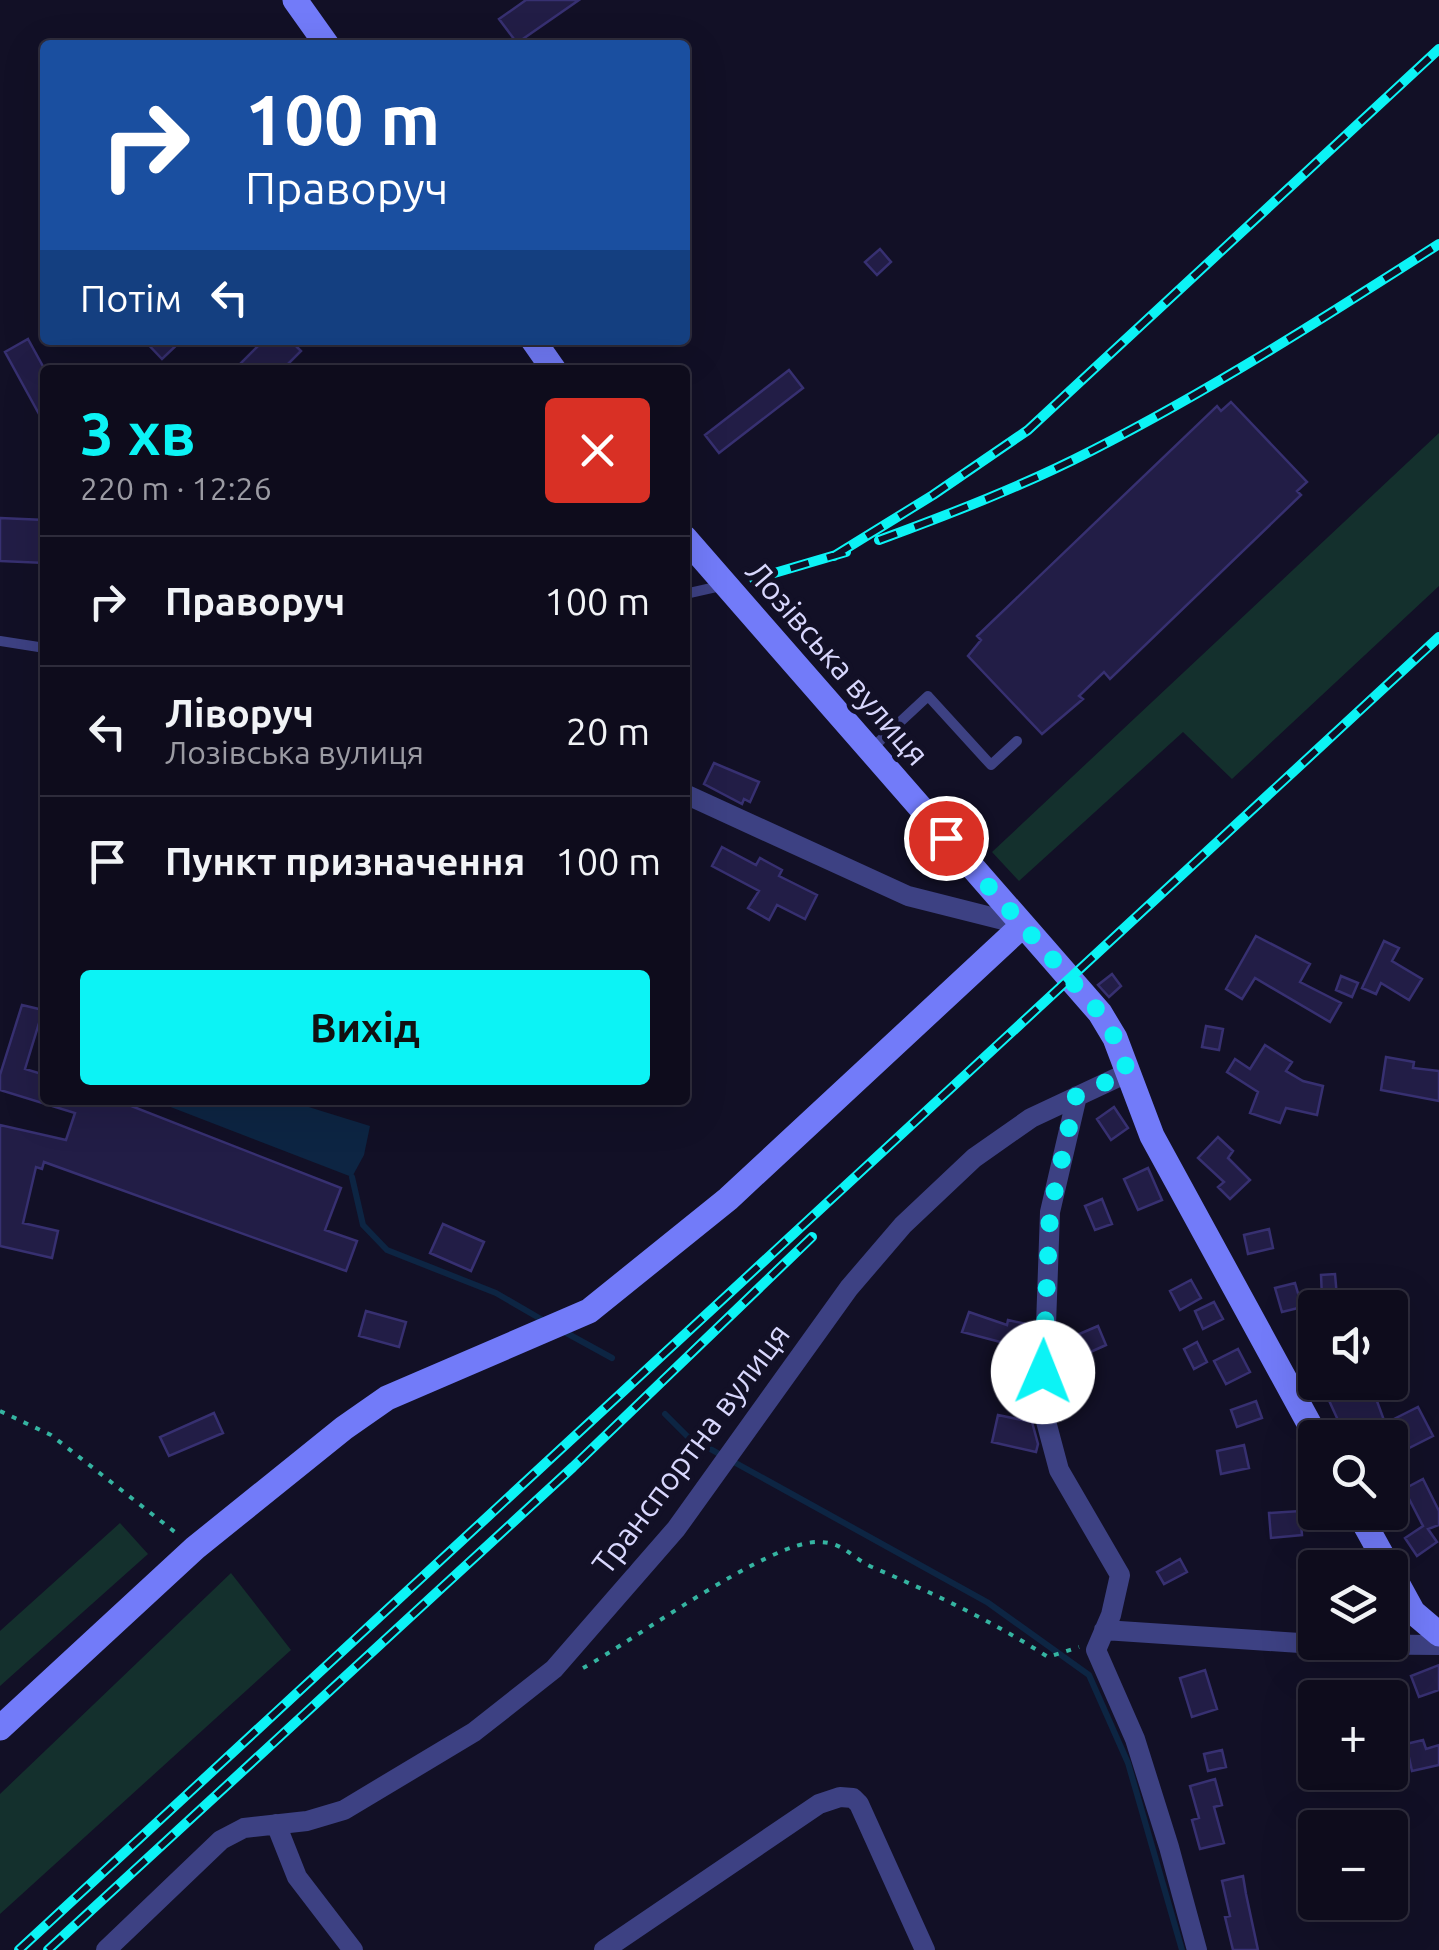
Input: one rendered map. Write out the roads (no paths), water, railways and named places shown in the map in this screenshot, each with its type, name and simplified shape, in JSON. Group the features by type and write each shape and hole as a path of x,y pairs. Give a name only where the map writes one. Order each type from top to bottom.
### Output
{"main road":[{"path":"295,0 323,40"},
{"name":"Лозівська вулиця","path":"690,544 1100,1013 1115,1038 1152,1136 1306,1420"},
{"path":"0,1728 195,1548 387,1398 589,1311 728,1199 1023,925"},
{"path":"1408,1603 1439,1634"}],"street":[{"path":"690,796 908,896 1023,925"},
{"name":"Транспортна вулиця","path":"106,1950 221,1840 244,1828 308,1821 344,1810 474,1732 554,1669 676,1528 849,1288 903,1225 974,1158 1031,1118 1128,1072"},
{"path":"1076,1096 1050,1212 1043,1410 1059,1470 1120,1575 1096,1650 1135,1739 1170,1846 1197,1950"},
{"path":"1102,1636 1439,1645"},
{"path":"604,1950 819,1804 840,1797 853,1798 858,1804 925,1950"},
{"path":"276,1824 297,1877 353,1950"}],"lane":[{"path":"690,593 726,585"},
{"path":"0,641 40,647"},
{"path":"870,750 928,696 991,764 1017,741"}],"water":[{"path":"302,1105 370,1126 364,1155 352,1177 168,1106"}],"waterway":[{"path":"352,1177 363,1225 387,1250 496,1293 546,1322"},
{"path":"561,1330 612,1358"},
{"path":"665,1414 687,1436 987,1602 1089,1675 1128,1763 1182,1950"}],"railway":[{"path":"834,556 1028,430 1439,49"},
{"path":"879,540 1013,488 1136,428 1267,352 1439,244"},
{"path":"754,579 846,552"},
{"path":"19,1950 1439,637"},
{"path":"48,1950 573,1467 812,1237"}]}
